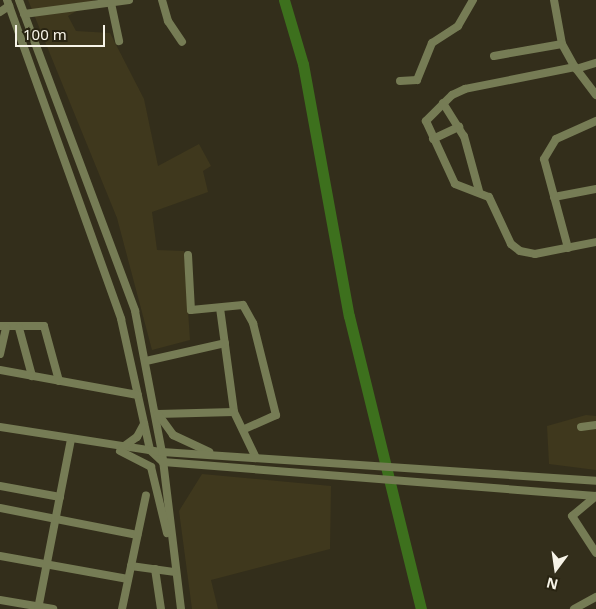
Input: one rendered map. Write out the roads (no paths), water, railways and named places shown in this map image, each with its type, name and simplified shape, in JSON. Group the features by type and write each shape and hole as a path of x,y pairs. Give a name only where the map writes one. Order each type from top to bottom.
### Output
{"street":[{"path":"19,0 135,311 156,412 176,581"},
{"path":"24,14 129,0"},
{"path":"162,0 168,21 182,42"},
{"path":"400,81 417,80 432,43 458,26 473,0"},
{"path":"554,0 562,44 576,68 596,95"},
{"path":"0,12 8,3 121,319 150,450 163,462 331,477 596,496"},
{"path":"111,3 119,42"},
{"path":"494,56 562,44"},
{"path":"596,63 482,84 443,103 426,122 455,184 478,191 489,197 511,244 520,251 535,254 596,242"},
{"path":"443,103 459,127 478,191"},
{"path":"568,248 544,159 556,138 596,121"},
{"path":"433,139 459,127"},
{"path":"554,198 596,189"},
{"path":"188,254 189,308 195,312 242,305 253,323 276,412 274,417 243,430"},
{"path":"220,308 234,412 256,458"},
{"path":"0,354 3,327 44,326 58,381"},
{"path":"19,328 32,376"},
{"path":"146,360 225,343"},
{"path":"0,371 138,395"},
{"path":"156,412 234,412"},
{"path":"156,412 173,435 188,446 223,456"},
{"path":"122,448 137,437 144,424"},
{"path":"581,427 596,425"},
{"path":"0,427 122,448 162,452 336,462 596,481"},
{"path":"39,608 71,439"},
{"path":"87,442 138,457 151,467 181,609"},
{"path":"0,486 60,497"},
{"path":"122,609 146,495"},
{"path":"595,549 572,516 596,496"},
{"path":"0,508 137,535"},
{"path":"0,556 128,579"},
{"path":"131,566 174,572"},
{"path":"155,569 161,609"},
{"path":"574,609 596,598"},
{"path":"0,600 52,609"}],"waterway":[{"path":"284,0 303,64 349,316 421,609"}]}
